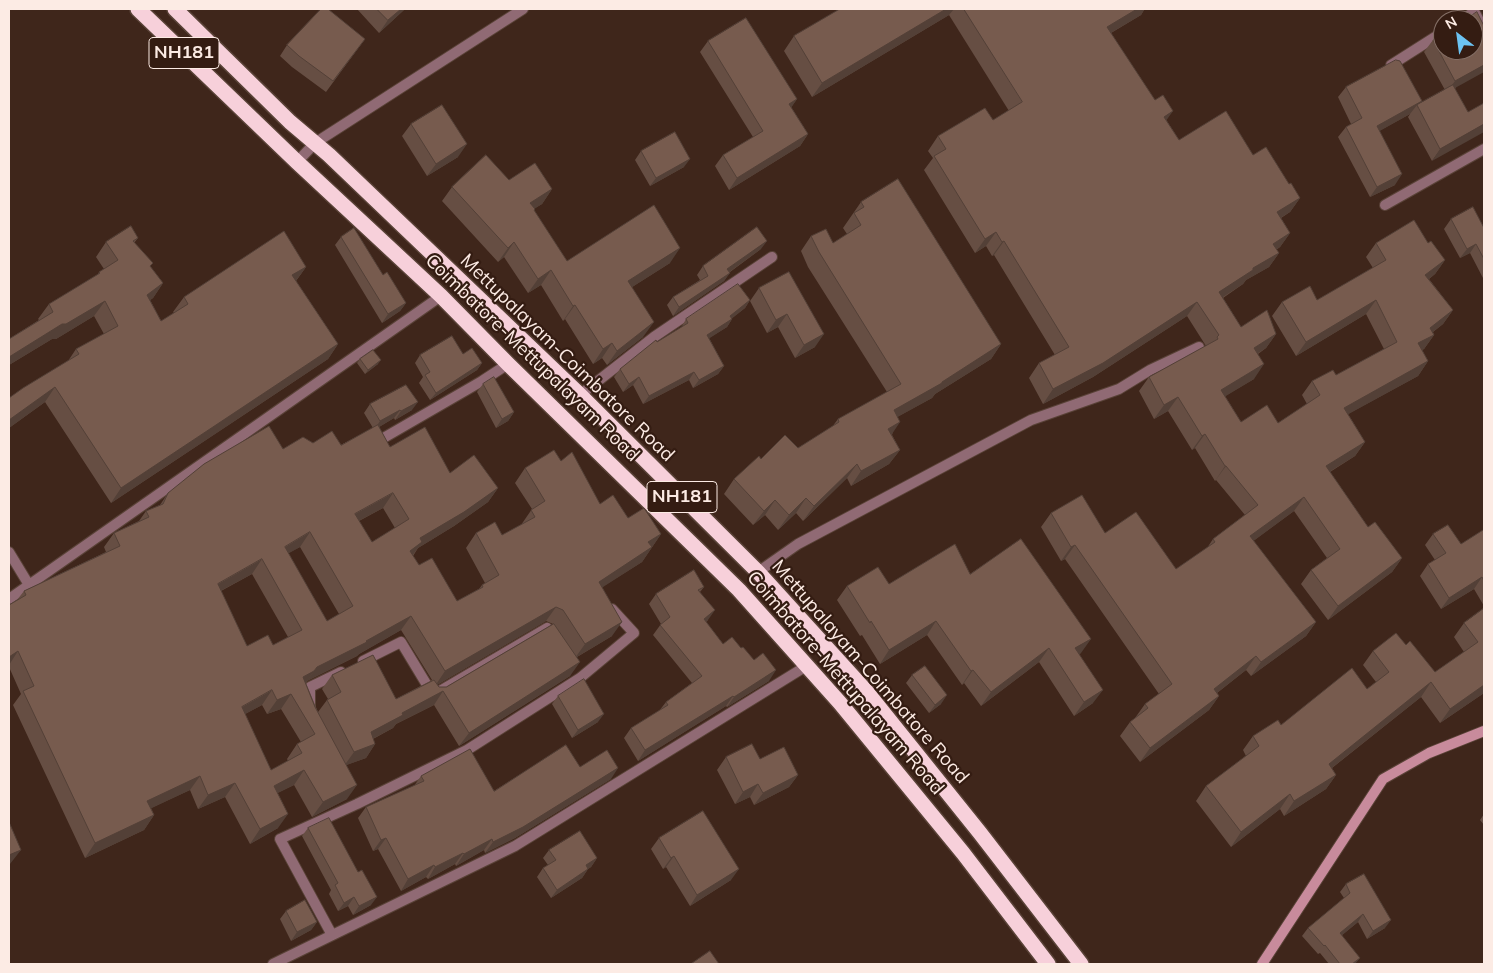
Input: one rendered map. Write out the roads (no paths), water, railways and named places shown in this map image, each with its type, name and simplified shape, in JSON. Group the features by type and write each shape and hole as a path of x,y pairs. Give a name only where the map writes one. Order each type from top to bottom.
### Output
{"highway":[{"name":"Mettupalayam-Coimbatore Road","path":"175,9 580,395 758,572 866,691 980,833 1081,964"},
{"name":"Coimbatore-Mettupalayam Road","path":"142,12 297,162 441,296 739,590 808,665 963,853 1048,964"},
{"path":"739,590 758,572"}],"street":[{"path":"297,162 315,144 523,9"},
{"path":"1391,65 1433,38"},
{"path":"1385,205 1484,149"},
{"path":"580,395 654,337 772,257"},
{"path":"9,598 441,296"},
{"path":"758,572 798,544 1031,420 1119,389 1150,370 1198,346"},
{"path":"380,440 482,382 508,364"},
{"path":"9,552 29,585"},
{"path":"332,935 280,839 354,800 467,750 545,699 634,633 612,609"},
{"path":"310,715 310,687 401,642 433,695 547,628 558,644"},
{"path":"273,964 514,846 808,665"},
{"path":"1262,964 1383,779 1429,753 1484,731"}]}
